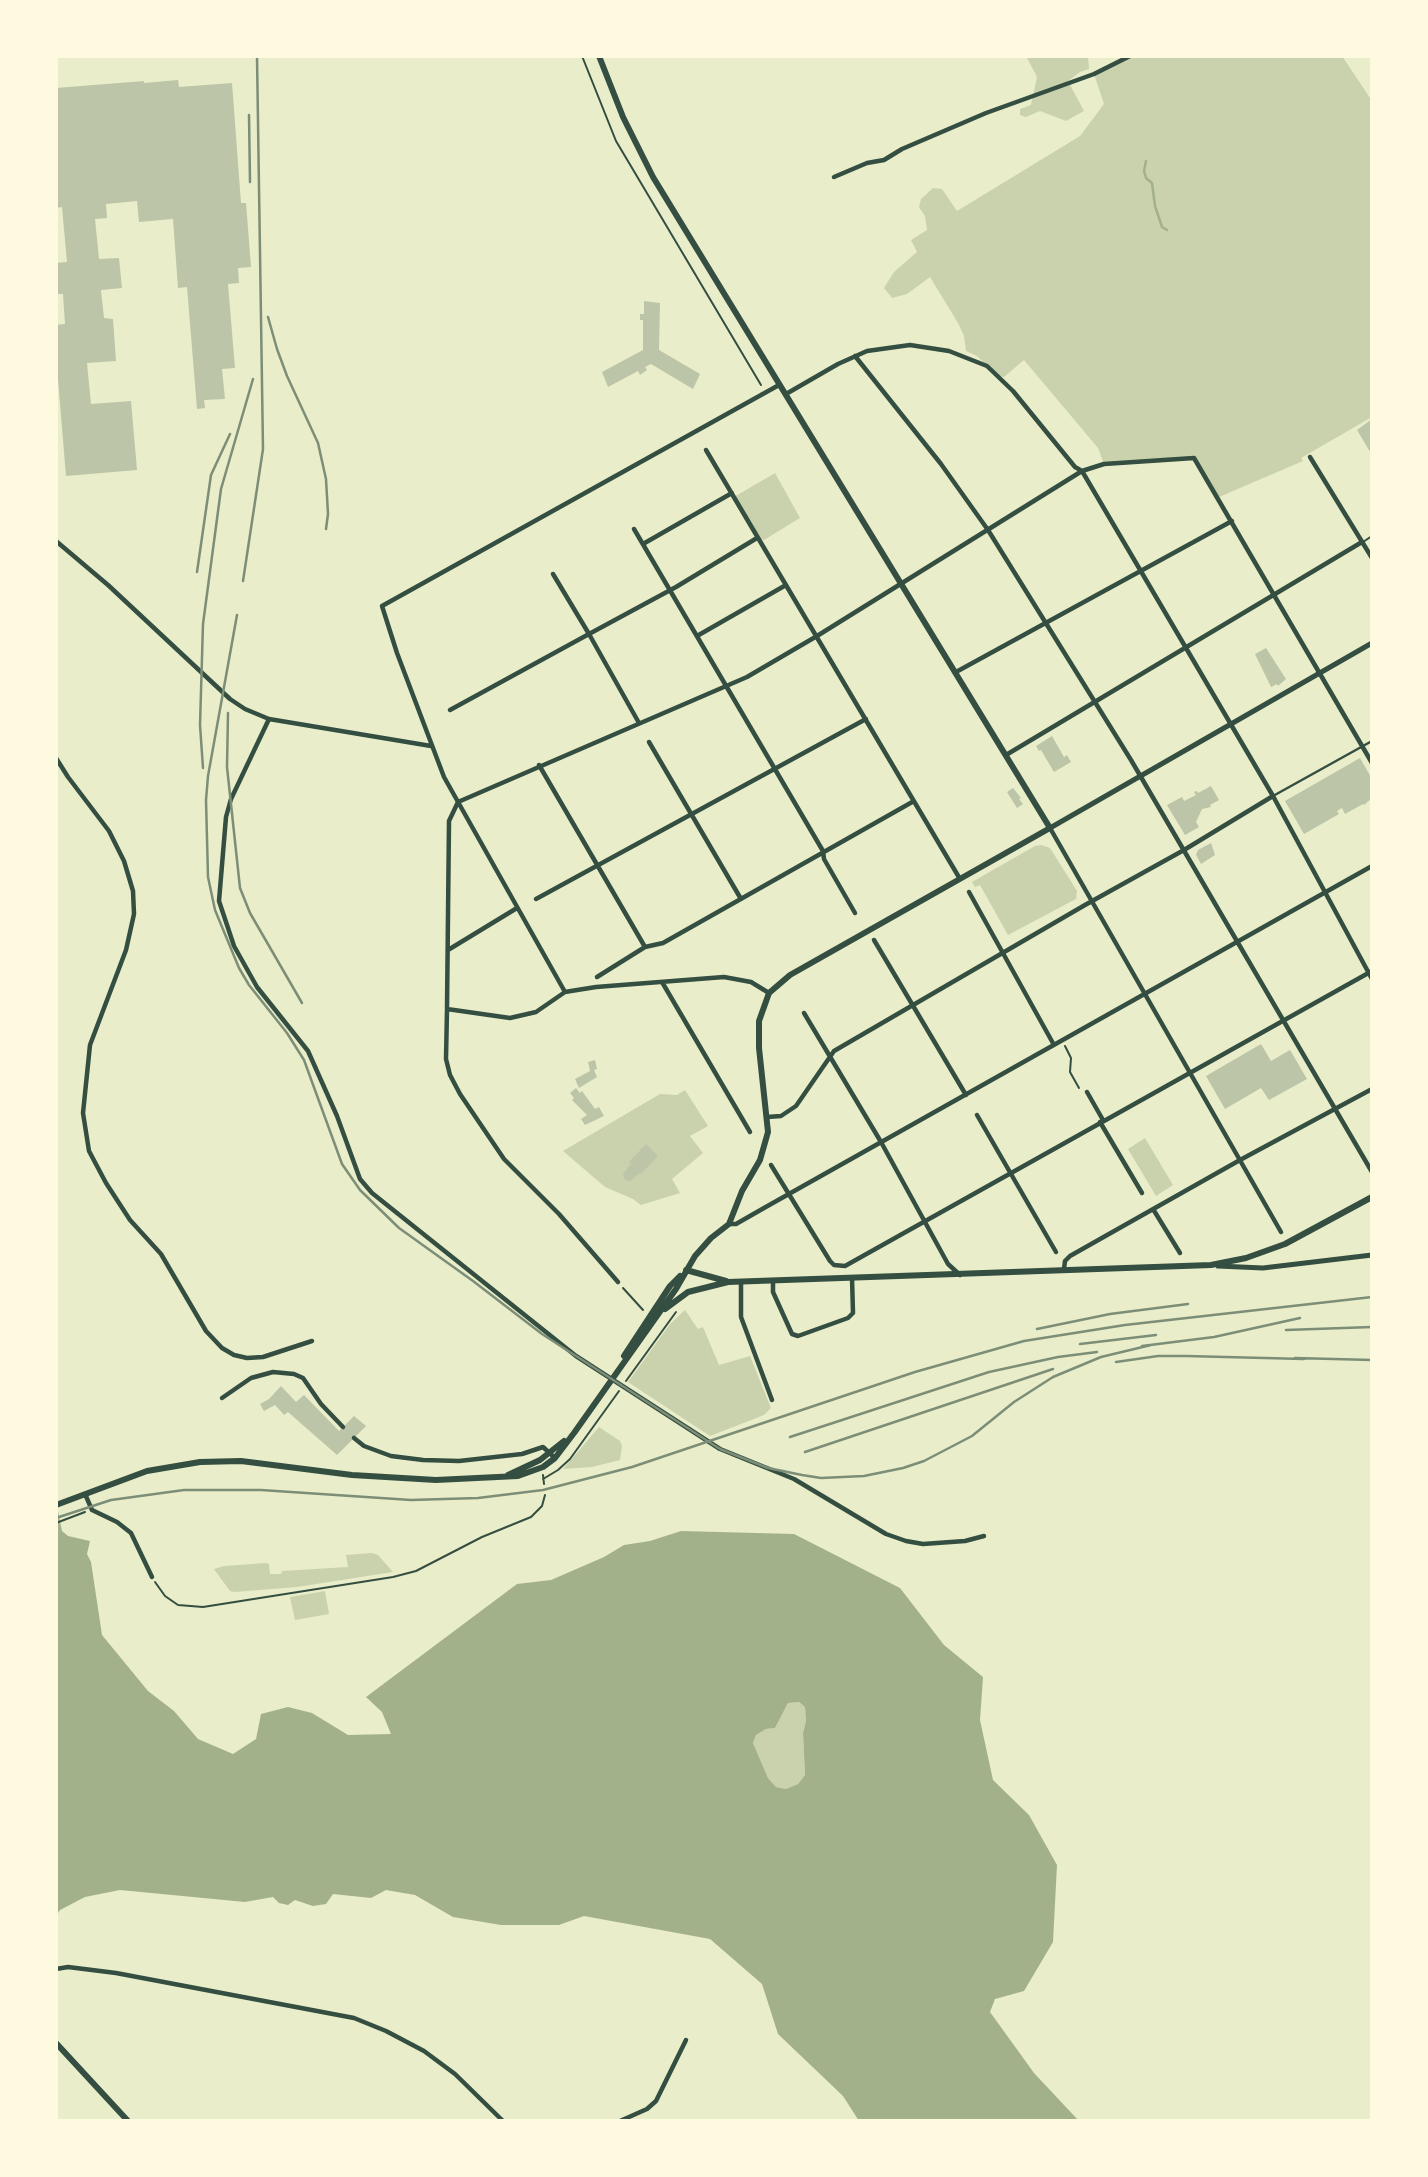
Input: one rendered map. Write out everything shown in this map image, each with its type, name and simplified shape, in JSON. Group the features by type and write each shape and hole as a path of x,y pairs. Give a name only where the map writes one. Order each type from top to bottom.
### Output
{"main road":[{"path":"599,56 623,117 653,177 1050,828 790,975 769,993 762,1008 758,1035 768,1132 764,1152 741,1191 729,1224 704,1246 670,1286 630,1344 619,1367"},
{"path":"653,1320 688,1292 728,1282 1211,1265 1246,1258 1277,1247 1372,1197"},
{"path":"686,1270 728,1282"},
{"path":"56,1505 163,1467 200,1462 241,1461 385,1478 458,1480 502,1477 553,1455 574,1433 676,1289 686,1270"},
{"path":"56,2043 128,2121"}],"street":[{"path":"834,177 867,163 884,160 902,149 986,113 1094,75 1130,56"},
{"path":"785,394 855,356 880,348 910,345 949,351 987,366 1013,391 1075,467 1082,471 1273,796 1372,979"},
{"path":"855,356 942,464 988,530 1141,777 1372,1172"},
{"path":"565,992 444,777 382,606 779,385"},
{"path":"706,450 960,879"},
{"path":"1310,457 1372,558"},
{"path":"618,1282 559,1214 504,1159 450,1075 446,1059 449,821 458,802 539,765 728,687 817,636 1082,471 1104,464 1194,458 1372,762"},
{"path":"643,544 732,493"},
{"path":"956,672 1232,521"},
{"path":"634,528 823,851 824,859 855,913"},
{"path":"450,710 670,591 757,538"},
{"path":"56,541 108,585 230,699 245,709 269,719 432,746"},
{"path":"1006,755 1363,542"},
{"path":"553,574 639,723"},
{"path":"697,636 786,585"},
{"path":"1281,1232 1050,828 1372,643"},
{"path":"269,719 231,799 226,817 219,901 234,947 257,987 308,1051 337,1116 360,1179 372,1193 576,1356 720,1449 794,1479 886,1534 906,1541 923,1544 965,1541 984,1536"},
{"path":"536,899 866,719"},
{"path":"767,1117 781,1116 796,1106 834,1051 1372,741"},
{"path":"649,742 741,899"},
{"path":"56,758 109,831 124,861 132,891 134,914 126,950 90,1045 83,1113 89,1151 130,1220 161,1254 205,1331 222,1348 247,1358 263,1357 312,1341"},
{"path":"539,765 645,947"},
{"path":"597,977 645,947 663,943 914,801"},
{"path":"729,1224 736,1224 790,1194 1372,866"},
{"path":"969,892 1054,1045"},
{"path":"447,950 517,908"},
{"path":"874,940 966,1095"},
{"path":"771,1165 830,1261 840,1266 851,1263 1370,973"},
{"path":"447,1009 510,1018 537,1012 565,992 597,987 737,978 751,982 769,993"},
{"path":"662,982 750,1132"},
{"path":"804,1013 881,1142 948,1264 961,1275"},
{"path":"1064,1269 1065,1261 1070,1256 1372,1089"},
{"path":"1087,1092 1142,1194"},
{"path":"977,1115 1056,1252"},
{"path":"1153,1209 1180,1253"},
{"path":"1211,1265 1263,1268 1372,1255"},
{"path":"773,1281 773,1292 792,1334 798,1336 848,1318 853,1313 852,1278"},
{"path":"741,1282 741,1317 772,1400"},
{"path":"222,1398 251,1378 274,1372 294,1374 303,1378 321,1404 343,1427"},
{"path":"354,1438 364,1446 391,1456 423,1460 485,1459 522,1454 543,1447 553,1455"},
{"path":"85,1494 92,1510 117,1522 131,1533 152,1577"},
{"path":"56,1969 68,1967 116,1973 354,2018 386,2031 430,2055 481,2097 503,2121"},
{"path":"620,2121 647,2109 656,2101 686,2040"}],"lane":[{"path":"1363,542 1372,536"}],"path":[{"path":"582,56 616,141 761,385"},
{"path":"1062,1041 1071,1058 1070,1072 1078,1087 1087,1092"},
{"path":"618,1282 643,1310"},
{"path":"631,1374 665,1325 683,1305"},
{"path":"544,1484 543,1479 558,1470 585,1441 614,1400"},
{"path":"152,1577 165,1596 190,1607 393,1577 416,1571 482,1537 531,1517 542,1506 545,1495"},
{"path":"56,1523 86,1512"}],"shaded area":[{"path":"1026,56 1088,56 1089,69 1068,81 1084,111 1066,121 1040,111 1026,117 1020,115 1020,109 1031,105 1037,77"},
{"path":"1130,56 1342,56 1372,101 1372,417 1301,458 1303,461 1219,497 1194,458 1104,464 1098,448 1024,360 1004,377 998,376 977,356 966,351 964,336 958,323 930,277 907,294 892,298 884,288 894,272 917,252 911,240 927,230 925,216 919,207 921,199 933,188 942,189 957,211 1080,136 1104,104 1094,74"},
{"path":"775,473 800,518 764,540 757,538 734,497"},
{"path":"1041,845 1050,848 1077,891 1076,899 1008,935 980,885 975,887 972,882"},
{"path":"685,1090 708,1126 690,1136 703,1153 672,1179 680,1193 641,1205 605,1187 563,1151 660,1094 677,1095"},
{"path":"1145,1138 1173,1185 1156,1196 1128,1149"},
{"path":"685,1310 698,1329 703,1327 719,1365 750,1356 771,1408 764,1415 710,1436 628,1382 670,1324"},
{"path":"599,1427 620,1441 620,1460 592,1467 563,1469"},
{"path":"56,1501 62,1531 68,1536 90,1541 87,1554 91,1562 102,1635 148,1691 174,1711 198,1739 233,1754 256,1739 261,1714 288,1707 312,1713 348,1735 391,1734 382,1712 366,1697 517,1584 551,1580 604,1557 624,1545 650,1541 681,1531 794,1534 900,1588 944,1645 983,1677 980,1720 993,1780 1029,1815 1057,1865 1053,1942 1024,1991 995,1999 990,2012 1034,2073 1079,2121 859,2121 843,2096 778,2034 762,1984 710,1939 584,1916 559,1925 501,1925 453,1917 415,1895 386,1890 371,1898 333,1894 326,1904 313,1906 295,1900 288,1905 279,1903 273,1897 245,1902 120,1890 85,1897 60,1910 56,1916","holes":["799,1702 805,1707 805,1775 798,1784 786,1789 776,1787 768,1778 753,1743 756,1735 766,1729 775,1728 788,1703"]},
{"path":"346,1555 378,1555 393,1572 297,1587 234,1592 230,1591 214,1569 266,1563 269,1564 270,1574 281,1574 282,1571 348,1567"},
{"path":"325,1591 329,1614 295,1620 290,1597"},
{"path":"799,1702 805,1707 805,1775 798,1784 786,1789 776,1787 768,1778 753,1743 756,1735 766,1729 775,1728 788,1703"}],"building":[{"path":"178,80 179,87 232,83 241,203 246,203 251,267 238,268 239,283 228,284 235,368 222,369 225,399 204,400 205,408 197,409 187,287 178,288 173,219 139,222 137,201 106,204 107,218 95,219 99,259 119,258 122,288 101,290 104,318 113,319 116,361 87,363 91,404 131,401 137,470 66,476 56,355 56,325 65,324 63,294 56,294 56,263 67,262 62,207 56,208 56,88"},
{"path":"644,301 660,303 659,350 700,374 693,389 651,364 645,367 647,370 640,375 638,371 608,387 602,372 643,350 643,320 640,320 640,314 644,314"},
{"path":"1372,419 1372,455 1357,430"},
{"path":"1266,648 1286,679 1278,686 1277,684 1271,687 1255,654"},
{"path":"1052,736 1064,757 1067,755 1071,762 1054,772 1036,746"},
{"path":"1360,758 1372,779 1372,798 1345,814 1342,808 1337,811 1339,814 1304,834 1285,801"},
{"path":"1211,786 1219,800 1210,805 1211,807 1202,809 1196,822 1199,827 1185,835 1167,805 1182,797 1184,801 1196,795 1194,792 1198,793"},
{"path":"1013,788 1023,804 1017,808 1007,792"},
{"path":"1211,843 1215,855 1201,864 1196,855 1198,850"},
{"path":"1261,1044 1271,1061 1290,1050 1307,1079 1269,1100 1261,1088 1225,1109 1206,1076"},
{"path":"595,1060 597,1069 594,1070 597,1077 579,1088 575,1079 590,1071 588,1062"},
{"path":"576,1088 580,1093 582,1091 595,1109 599,1107 604,1116 585,1125 581,1119 587,1115 572,1100 574,1098 570,1093"},
{"path":"646,1144 658,1156 641,1174 630,1181 625,1180 623,1174 631,1164 629,1162"},
{"path":"281,1386 296,1402 304,1395 339,1431 354,1416 366,1426 337,1455 288,1412 284,1415 275,1405 264,1411 260,1404"}],"waterway":[{"path":"1146,161 1146,178 1152,183 1155,206 1162,227 1167,230"}],"railway":[{"path":"243,581 263,449 257,56"},
{"path":"249,115 250,182"},
{"path":"268,317 287,376 318,443 326,479 326,529"},
{"path":"203,768 200,725 203,624 221,489 253,379"},
{"path":"197,572 211,475 230,434"},
{"path":"237,615 206,800 208,877 215,910 249,985 287,1033 304,1060 342,1164 360,1190 399,1228 542,1334 720,1449 768,1468 821,1478 864,1476 924,1461 972,1436 1014,1402 1053,1377 1101,1357 1151,1345"},
{"path":"228,713 227,767 240,888 250,913 302,1003"},
{"path":"56,1518 111,1500 184,1490 261,1490 411,1500 478,1498 543,1490 632,1467 915,1372 1024,1341 1125,1325 1372,1297"},
{"path":"1037,1329 1110,1314 1188,1304"},
{"path":"1142,1346 1214,1337 1300,1318"},
{"path":"1286,1330 1372,1327"},
{"path":"1080,1344 1156,1335"},
{"path":"790,1437 989,1372 1058,1357 1097,1352"},
{"path":"1116,1362 1158,1356 1304,1359"},
{"path":"1295,1358 1372,1360"},
{"path":"805,1452 1053,1369"}]}
